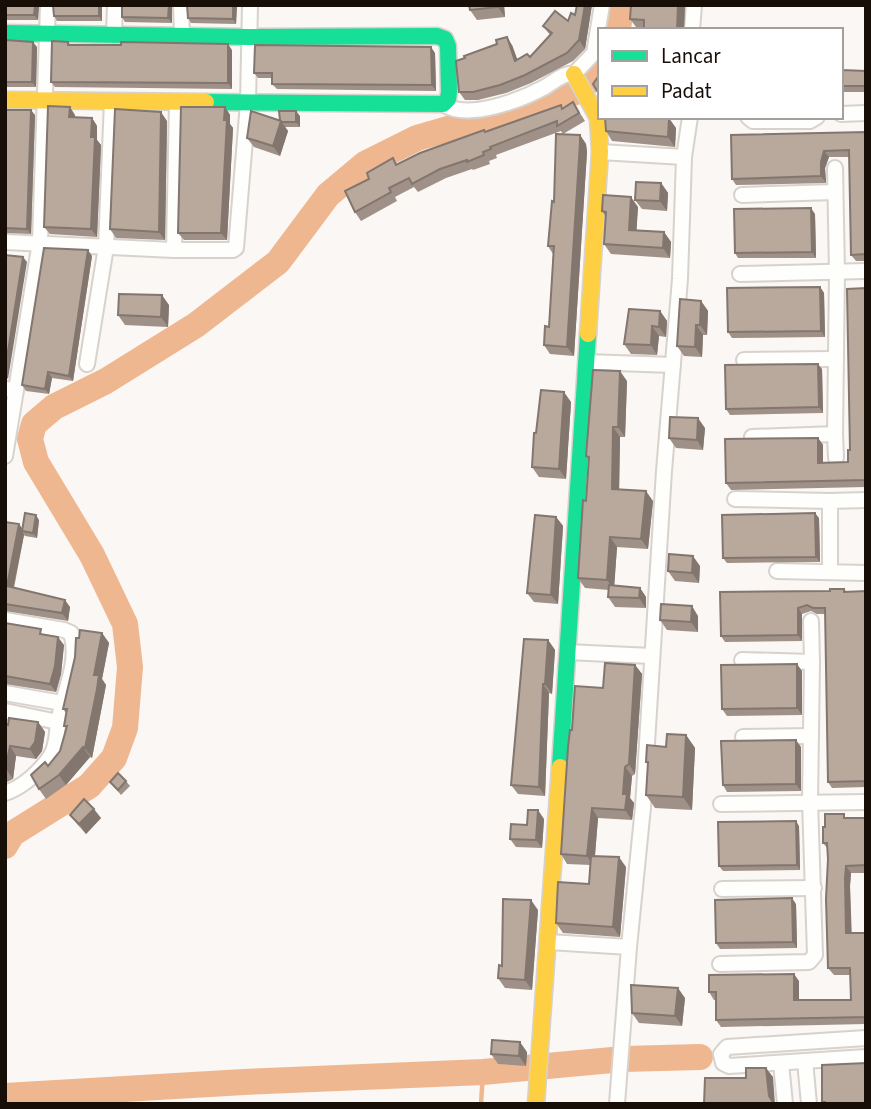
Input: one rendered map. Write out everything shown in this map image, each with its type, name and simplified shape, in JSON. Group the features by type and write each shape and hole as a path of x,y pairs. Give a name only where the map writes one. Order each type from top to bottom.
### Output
{"street":[{"path":"5,456 10,389 40,242 48,5"},
{"path":"114,35 115,5"},
{"path":"181,5 182,36"},
{"path":"5,242 174,250 236,248 248,103 250,5"},
{"path":"598,28 602,5"},
{"path":"692,28 694,5"},
{"path":"575,75 594,53 598,29"},
{"path":"5,33 442,37 448,46 449,92 448,99 443,104"},
{"path":"5,100 443,104 457,110 498,106 542,89 568,73 575,75 588,96 600,125 600,152 549,942 536,1104"},
{"path":"87,364 106,247 112,101"},
{"path":"174,250 177,102"},
{"path":"843,114 866,113"},
{"path":"617,1104 643,807 651,656 680,279 684,157 690,119"},
{"path":"750,119 814,119"},
{"path":"600,152 684,157"},
{"path":"835,168 836,458"},
{"path":"742,195 835,191"},
{"path":"740,274 866,271"},
{"path":"744,360 835,359"},
{"path":"586,362 673,365"},
{"path":"752,436 835,434"},
{"path":"735,499 866,500"},
{"path":"830,501 830,572"},
{"path":"777,571 866,573"},
{"path":"5,620 71,633 74,640 69,687 62,703 54,750 43,766 13,790 5,793"},
{"path":"720,964 813,960 811,621"},
{"path":"567,652 651,656"},
{"path":"742,660 813,662"},
{"path":"5,693 62,703"},
{"path":"5,711 58,722"},
{"path":"743,737 811,736"},
{"path":"721,804 866,802"},
{"path":"722,889 814,888"},
{"path":"549,942 629,947"},
{"path":"866,1038 727,1048 721,1055 722,1061 729,1066 866,1057"},
{"path":"805,1061 809,1104"},
{"path":"781,1063 785,1104"}],"building":[{"path":"5,5 35,5 34,15 5,15"},
{"path":"53,5 99,5 99,16 54,16"},
{"path":"122,5 169,5 168,18 122,17"},
{"path":"187,5 233,5 233,19 188,18"},
{"path":"469,5 497,5 498,7 470,10"},
{"path":"577,5 585,5 579,40 567,53 500,85 473,92 459,92 456,61 507,37 515,61 527,54 530,57 552,33 543,26 555,11 568,21 571,13 575,15"},
{"path":"631,5 678,5 677,28 644,28 644,20 630,19"},
{"path":"5,40 33,42 32,82 5,82"},
{"path":"52,41 68,42 68,45 121,45 121,42 228,44 228,83 51,82"},
{"path":"255,45 431,47 432,85 272,84 272,73 254,73"},
{"path":"843,70 866,71 866,86 843,86"},
{"path":"598,77 598,92 593,84"},
{"path":"573,102 579,113 557,126 557,121 490,147 491,149 483,152 484,155 440,169 412,184 409,178 389,188 391,192 355,212 345,191 369,179 367,173 393,158 396,165 420,153 484,130 485,132 561,105 562,109"},
{"path":"48,106 70,107 69,117 92,118 91,137 95,137 91,229 44,227"},
{"path":"181,107 225,107 224,120 227,120 221,233 178,233"},
{"path":"115,109 161,112 159,232 110,229"},
{"path":"5,110 31,110 27,229 5,228"},
{"path":"251,111 281,121 273,146 247,138"},
{"path":"279,111 296,111 296,122 282,122"},
{"path":"605,119 669,119 668,137 606,131"},
{"path":"866,132 866,254 851,255 849,150 824,151 821,176 732,179 731,135"},
{"path":"556,134 580,135 567,347 544,345 545,326 549,327 554,246 548,246 552,201 554,202"},
{"path":"636,182 661,183 660,201 635,200"},
{"path":"603,195 631,197 629,230 664,232 663,248 604,244 606,212 602,211"},
{"path":"811,208 812,252 735,253 734,209"},
{"path":"44,248 88,250 69,376 48,372 45,389 22,385"},
{"path":"5,255 23,257 5,370"},
{"path":"820,287 821,331 728,332 727,288"},
{"path":"866,288 866,480 726,483 725,439 818,438 818,463 848,462 847,289"},
{"path":"119,294 162,295 161,317 118,315"},
{"path":"680,299 701,301 700,325 696,325 695,347 677,346"},
{"path":"629,309 660,311 659,327 652,326 651,345 624,344"},
{"path":"818,364 819,407 726,409 725,365"},
{"path":"593,370 620,371 618,427 613,427 612,489 646,491 641,539 610,537 607,580 578,578 583,500 586,501 589,457 586,456"},
{"path":"541,390 564,392 559,469 532,467"},
{"path":"670,417 698,418 697,440 669,438"},
{"path":"25,513 36,515 33,533 22,531"},
{"path":"815,513 816,557 723,558 722,515"},
{"path":"535,515 556,517 551,595 527,593"},
{"path":"5,522 19,524 7,586 65,600 62,613 5,604"},
{"path":"669,554 693,556 692,573 668,571"},
{"path":"609,585 640,588 639,598 608,597"},
{"path":"844,589 844,592 866,591 866,781 828,782 825,608 807,605 798,608 798,635 721,636 720,592"},
{"path":"661,604 692,606 691,622 660,620"},
{"path":"5,623 41,629 40,634 58,637 50,684 5,676"},
{"path":"80,630 102,633 94,675 99,675 97,689 85,748 83,747 59,775 39,789 31,775 45,762 48,766 60,751 67,726 64,726 67,709 63,709 75,657 76,638 79,638"},
{"path":"524,639 548,640 543,684 539,787 511,785"},
{"path":"605,663 635,665 629,764 625,767 623,794 627,794 625,810 592,808 587,856 561,854 575,686 603,688"},
{"path":"797,664 797,708 722,709 721,665"},
{"path":"9,718 38,722 35,742 30,749 10,746 5,770 5,724 8,725"},
{"path":"667,734 686,735 683,797 646,795 647,745 666,747"},
{"path":"796,740 796,784 723,785 721,741"},
{"path":"118,773 126,781 118,790 110,782"},
{"path":"84,799 94,809 79,824 70,815"},
{"path":"528,810 538,810 536,840 510,839 511,824 527,825"},
{"path":"825,814 844,814 844,818 866,818 866,865 846,866 845,878 846,933 866,933 866,1017 716,1020 716,992 709,992 709,975 794,974 794,1000 851,1000 850,968 828,968 828,859 827,843 823,843"},
{"path":"796,821 797,865 719,866 718,822"},
{"path":"591,856 619,857 613,927 556,923 558,882 589,884"},
{"path":"792,898 793,942 716,943 715,900"},
{"path":"503,899 531,900 525,980 498,978 499,965 502,966"},
{"path":"631,985 678,988 675,1016 632,1013"},
{"path":"492,1040 520,1042 519,1056 491,1054"},
{"path":"866,1063 866,1104 822,1102 822,1065"},
{"path":"746,1068 766,1068 769,1096 774,1104 704,1104 705,1078 746,1078"}],"waterway":[{"path":"618,28 621,5"},
{"path":"5,846 12,834 89,786 114,758 125,728 130,667 125,624 92,555 36,462 30,439 34,424 54,407 106,381 196,325 278,262 328,195 365,164 417,138 579,91 598,71"},
{"path":"5,1096 483,1072 623,1059 700,1057"},
{"path":"481,1104 483,1072"}],"traffic: fast":[{"path":"5,33 249,37 437,36 445,39 448,46 449,92 448,99 443,104 206,102"},
{"path":"560,767 588,334"}],"traffic: slow":[{"path":"574,74 598,118"},
{"path":"5,100 206,102"},
{"path":"588,334 600,152 598,119"},
{"path":"536,1104 560,767"}]}
